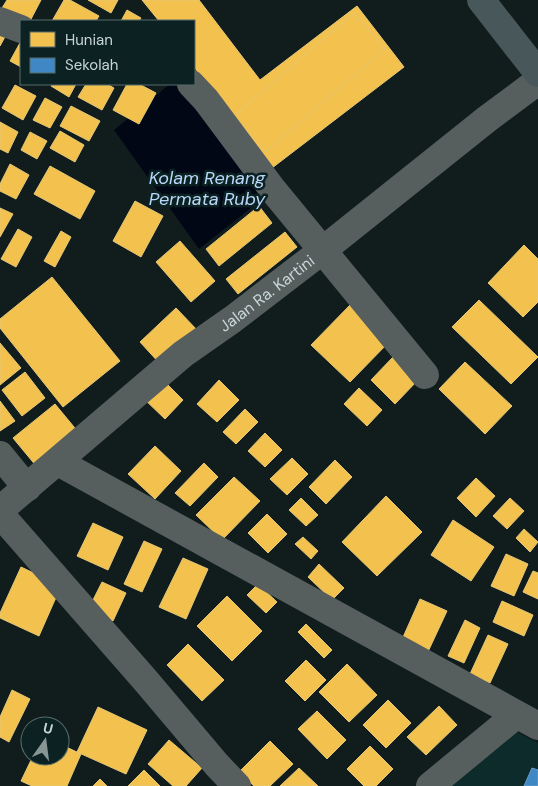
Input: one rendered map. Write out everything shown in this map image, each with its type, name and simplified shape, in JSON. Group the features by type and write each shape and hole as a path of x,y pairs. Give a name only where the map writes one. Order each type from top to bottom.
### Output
{"main road":[{"path":"481,0 538,74"}],"street":[{"path":"0,21 20,29"},
{"name":"Jalan Ra. Kartini","path":"0,510 183,354 323,250 487,119 538,81"},
{"path":"193,85 273,190 424,376"},
{"path":"0,455 27,488"},
{"path":"58,462 527,720 430,786"},
{"path":"0,514 237,786"}],"shaded area":[{"path":"516,732 538,743 538,786 452,786"}],"water":[{"name":"Kolam Renang Permata Ruby","path":"169,85 178,85 266,196 199,249 114,130"}],"building: Hunian":[{"path":"7,0 41,0 31,20 2,8"},
{"path":"64,0 70,0 99,16 97,20 53,20"},
{"path":"88,0 118,0 111,13"},
{"path":"142,0 199,0 260,80 357,6 404,67 272,168 195,68 195,20 158,20"},
{"path":"127,10 141,18 140,20 122,20"},
{"path":"354,13 385,49 265,152 234,116"},
{"path":"0,32 6,35 0,46"},
{"path":"20,43 20,66 10,61"},
{"path":"15,85 36,96 23,120 2,108"},
{"path":"52,85 75,85 69,97"},
{"path":"85,85 109,85 114,88 102,110 78,97"},
{"path":"126,85 141,85 156,93 139,124 113,110"},
{"path":"45,98 62,107 50,128 33,120"},
{"path":"71,106 100,121 89,141 60,126"},
{"path":"0,122 18,132 8,153 0,149"},
{"path":"60,131 84,145 75,162 50,148"},
{"path":"30,132 47,141 37,159 21,150"},
{"path":"10,164 29,175 16,199 0,191 0,184"},
{"path":"50,166 95,191 80,219 34,194"},
{"path":"135,201 163,216 141,257 113,241"},
{"path":"259,206 272,223 219,266 206,249"},
{"path":"0,208 13,214 0,237"},
{"path":"18,229 32,237 16,267 1,259"},
{"path":"61,231 71,237 55,267 44,261"},
{"path":"285,232 297,247 238,294 226,279"},
{"path":"180,241 215,281 191,302 156,262"},
{"path":"524,245 538,259 538,302 523,317 488,283"},
{"path":"52,277 120,361 63,407 0,328 0,319"},
{"path":"479,300 538,357 511,384 452,327"},
{"path":"351,304 390,341 350,382 311,345"},
{"path":"176,308 198,331 162,366 140,342"},
{"path":"0,343 21,368 0,385"},
{"path":"393,357 418,380 395,404 371,380"},
{"path":"465,362 512,406 485,434 439,389"},
{"path":"25,372 45,398 22,416 2,390"},
{"path":"159,376 183,400 165,419 140,395"},
{"path":"219,380 239,400 217,422 197,404"},
{"path":"359,388 382,410 367,426 344,404"},
{"path":"0,401 15,421 0,431"},
{"path":"55,404 79,433 37,467 13,438"},
{"path":"245,409 258,422 236,444 223,432"},
{"path":"265,433 282,450 265,467 248,451"},
{"path":"155,446 181,471 155,499 128,474"},
{"path":"292,458 308,474 287,495 270,479"},
{"path":"335,460 352,477 326,504 309,487"},
{"path":"204,463 218,477 190,506 175,493"},
{"path":"234,477 260,501 222,540 196,515"},
{"path":"476,478 495,496 476,517 457,498"},
{"path":"386,496 422,532 377,576 342,542"},
{"path":"301,498 318,515 306,526 289,510"},
{"path":"510,498 524,511 507,529 493,516"},
{"path":"267,514 287,534 268,553 248,533"},
{"path":"453,520 494,547 471,581 431,555"},
{"path":"93,523 123,537 108,570 77,556"},
{"path":"524,529 538,542 530,552 516,538"},
{"path":"303,537 318,551 311,559 295,544"},
{"path":"144,541 162,549 142,592 124,584"},
{"path":"506,554 528,564 514,596 491,586"},
{"path":"183,558 208,569 186,619 159,607"},
{"path":"319,564 344,588 332,600 308,577"},
{"path":"21,567 61,586 39,636 0,618 0,613"},
{"path":"533,571 538,573 538,599 523,592"},
{"path":"102,582 126,593 113,621 88,610"},
{"path":"258,584 277,602 266,613 247,595"},
{"path":"227,596 262,631 232,661 197,626"},
{"path":"420,599 447,611 426,656 400,644"},
{"path":"502,601 533,615 524,636 493,622"},
{"path":"465,620 480,628 464,663 448,656"},
{"path":"306,624 332,650 324,658 298,632"},
{"path":"488,635 508,644 490,683 470,674"},
{"path":"188,644 224,680 202,701 167,665"},
{"path":"306,660 326,680 305,701 285,681"},
{"path":"347,664 377,695 349,722 319,692"},
{"path":"12,690 30,699 20,716 9,742 0,737 0,717"},
{"path":"388,700 411,723 386,748 363,725"},
{"path":"439,706 457,725 426,755 407,737"},
{"path":"98,707 147,730 126,774 77,752"},
{"path":"317,711 346,740 327,759 298,729"},
{"path":"169,740 202,768 186,786 173,786 148,764"},
{"path":"270,741 293,764 270,786 254,786 239,772"},
{"path":"370,746 393,769 376,786 364,786 347,769"},
{"path":"70,749 81,754 67,786 32,786 21,781 28,766 70,766"},
{"path":"299,768 318,786 280,786"},
{"path":"144,770 160,786 128,786"},
{"path":"100,779 107,786 93,786"}],"building: Sekolah":[{"path":"532,768 538,770 538,786 524,786"}]}
